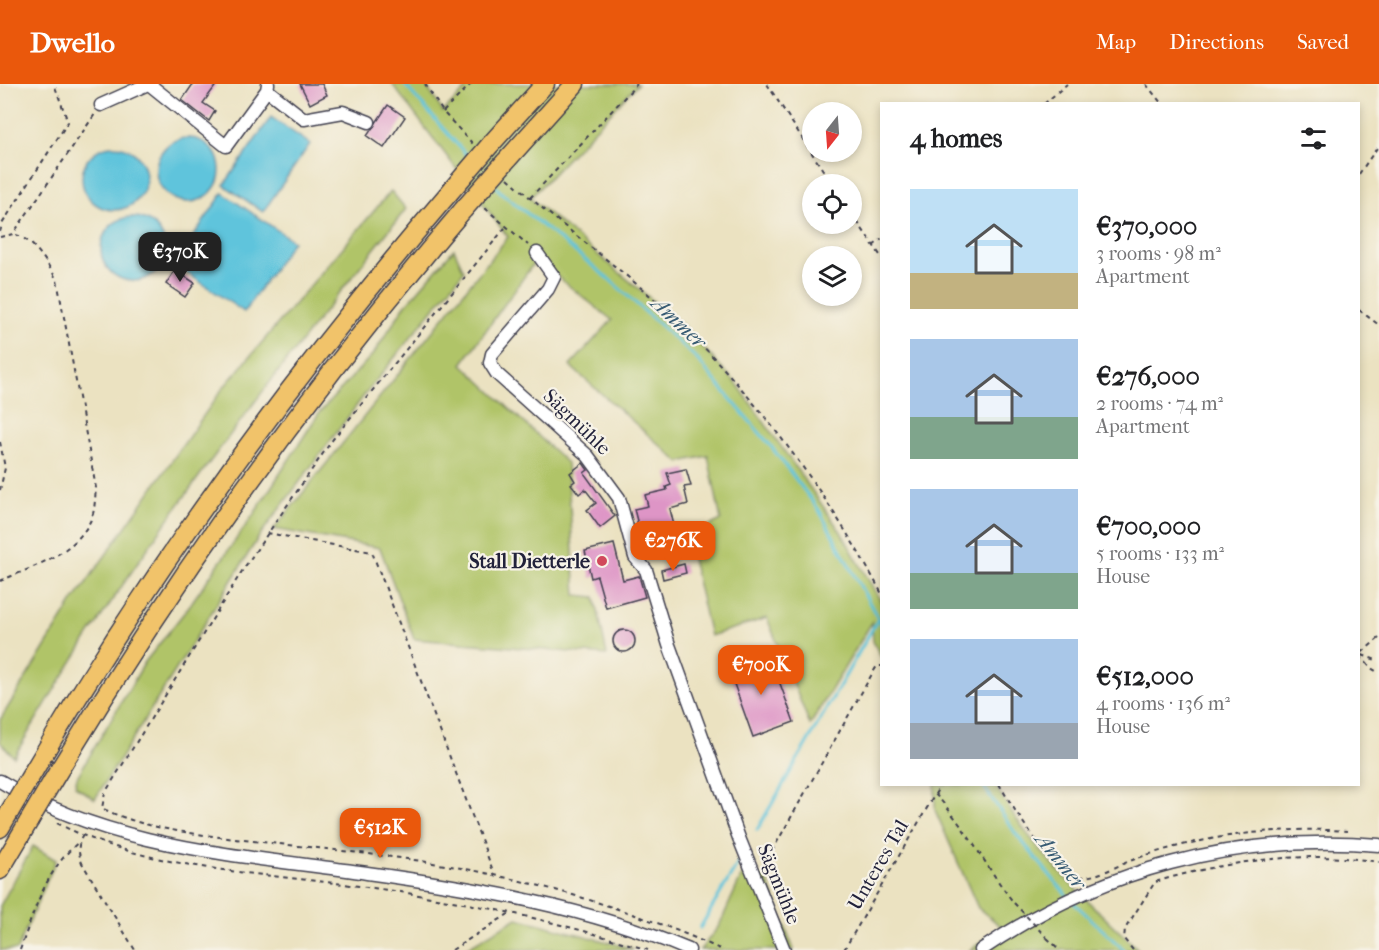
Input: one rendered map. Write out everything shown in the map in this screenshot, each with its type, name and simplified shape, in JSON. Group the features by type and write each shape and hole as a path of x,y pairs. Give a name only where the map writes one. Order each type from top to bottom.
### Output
{"highway":[{"path":"0,828 141,599 231,469 343,320 448,193 545,84"},
{"path":"0,870 51,782 165,602 256,472 360,334 463,210 575,84"}],"street":[{"path":"101,105 149,84 226,146 268,87 304,119 343,111 369,122"},
{"name":"Sägmühle","path":"537,252 554,277 492,354 489,363 497,374 588,456 620,498 635,558 646,570 669,645 783,950"},
{"path":"0,781 65,814 138,838 234,856 377,874 490,893 637,929 689,950"},
{"path":"981,950 1046,910 1086,891 1165,864 1222,851 1300,843 1379,845"}],"path":[{"path":"0,232 2,224 68,122 54,84"},
{"path":"443,112 471,84"},
{"path":"637,84 530,198 681,324 738,385 792,452 844,528 880,591"},
{"path":"766,84 825,174"},
{"path":"1046,102 1067,84"},
{"path":"1146,84 1160,102"},
{"path":"13,234 101,105"},
{"path":"1360,173 1379,145"},
{"path":"166,828 112,813 102,808 102,801 267,533 333,439 505,228 537,252"},
{"path":"862,229 880,255"},
{"path":"0,237 13,234 21,236 43,256 57,280 96,488 92,517 76,540 55,557 0,581"},
{"path":"873,246 880,240"},
{"path":"1360,311 1379,324"},
{"path":"0,442 5,468 0,490"},
{"path":"267,533 372,552 495,876"},
{"path":"1360,654 1379,638"},
{"path":"1360,655 1379,662"},
{"path":"1360,656 1379,673"},
{"path":"756,879 872,674 877,666 880,666"},
{"name":"Unteres Tal","path":"844,950 940,786"},
{"path":"1000,786 1015,812 1040,845 1066,872 1080,877 1156,852 1198,842 1262,833 1324,829 1356,832"},
{"path":"935,794 962,826 997,882 1014,903 1060,950"},
{"path":"51,819 83,835 149,855 218,869 435,898 551,922 648,950"},
{"path":"20,950 52,872 63,854 79,842 83,835"},
{"path":"79,842 78,853 82,863 135,950"},
{"path":"1133,950 1124,939 1125,929 1155,882 1188,872 1248,862 1317,859 1379,862"},
{"path":"452,950 510,913"}],"green space":[{"path":"392,84 425,84 443,112 471,84 638,84 530,198 681,324 738,385 841,532 880,600 880,655 873,641 872,622 810,725 767,618 710,636 687,537 721,520 708,456 679,462 570,366 612,320 536,260 462,364 567,463 576,595 595,597 607,655 414,639 380,548 274,529 508,237"},
{"path":"391,191 406,209 250,408 151,544 103,614 14,757 0,742 0,720 72,603 223,388"},
{"path":"454,249 464,271 363,397 260,535 95,799 75,786 77,777 145,662 187,609 254,514 319,413 374,353 404,307"},
{"path":"935,786 996,786 1025,831 1060,873 1139,950 970,950 1002,927 978,908 935,810"},
{"path":"33,846 56,860 17,950 0,950 0,906"},
{"path":"742,875 766,877 794,950 700,950 719,926"},
{"path":"517,918 634,949 463,950"}],"water":[{"path":"271,117 310,144 263,212 224,185"},
{"path":"188,138 206,144 214,152 220,170 214,188 206,196 188,202 170,196 162,188 156,170 162,152 170,144"},
{"path":"108,146 120,146 137,155 144,166 146,178 144,190 137,201 120,210 108,210 96,205 87,196 82,184 82,172 87,160 96,151"},
{"path":"223,193 293,241 244,312 174,264"},
{"path":"127,217 139,217 156,226 163,237 165,249 163,261 156,272 139,281 127,281 115,276 106,267 101,255 101,243 106,231 115,222"}],"building":[{"path":"193,84 217,84 203,103 215,111 209,121 182,100"},
{"path":"300,84 322,84 327,95 310,104"},
{"path":"388,105 405,117 384,148 367,136"},
{"path":"175,270 195,283 185,297 166,284"},
{"path":"583,463 588,470 584,473 615,516 600,528 587,510 596,503 585,489 579,494 571,484 575,481 570,473"},
{"path":"686,469 691,486 684,487 688,504 670,509 677,538 685,536 688,547 646,557 634,509 648,506 645,495 667,490 666,487 671,485 667,473"},
{"path":"614,544 623,580 639,576 645,597 606,608 597,576 591,578 585,551"},
{"path":"684,564 686,573 663,579 661,570"},
{"path":"620,630 628,630 635,637 635,645 628,652 620,652 613,645 613,637"},
{"path":"770,656 794,722 753,737 729,670"}],"waterway":[{"name":"Ammer","path":"404,84 470,159"},
{"name":"Ammer","path":"493,184 609,279 695,357 770,445 819,510 880,622"},
{"path":"757,830 878,619"},
{"name":"Ammer","path":"983,786 1016,834 1068,897"},
{"path":"700,928 740,860"},
{"name":"Ammer","path":"1073,902 1124,950"}],"place":[{"name":"Stall Dietterle","path":"602,561"}]}
